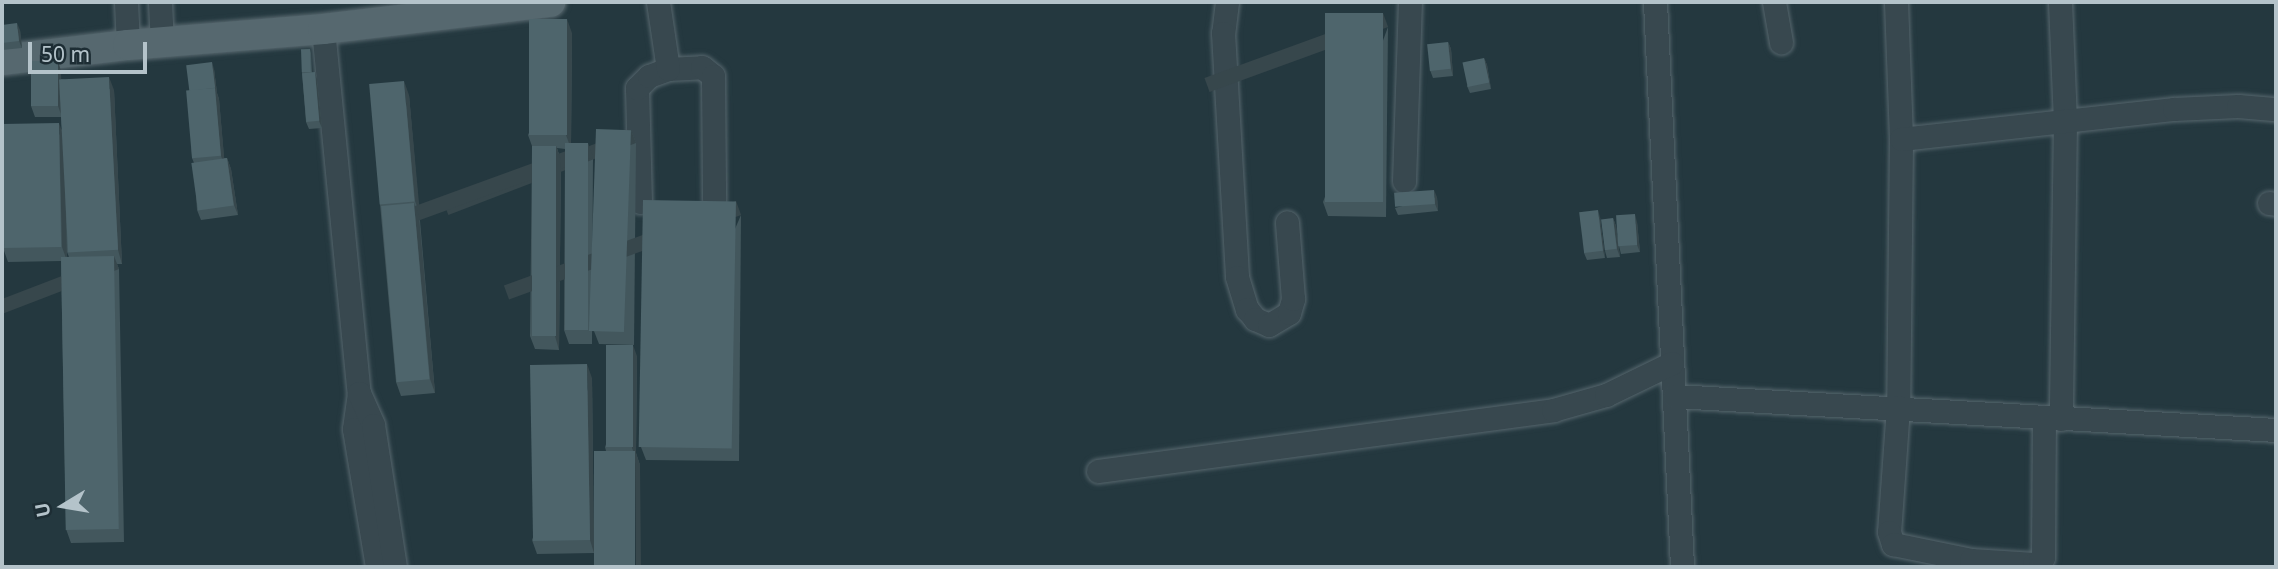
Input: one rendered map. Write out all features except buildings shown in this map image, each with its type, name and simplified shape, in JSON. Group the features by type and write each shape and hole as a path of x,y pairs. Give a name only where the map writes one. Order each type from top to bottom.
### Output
{"main road":[{"path":"2,60 128,45 323,29 460,7 550,2"}],"street":[{"path":"126,2 128,45"},
{"path":"160,2 162,44"},
{"path":"658,2 668,69"},
{"path":"1227,2 1223,33 1237,276 1247,309 1255,319 1269,325 1289,313 1293,299 1287,222"},
{"path":"1404,181 1410,2"},
{"path":"1655,2 1682,567"},
{"path":"1774,2 1781,42"},
{"path":"1896,2 1901,139 1898,407 1889,540 1893,544 1971,560 2034,564 2043,557 2053,419 2065,120 2060,2"},
{"path":"323,29 359,393 354,429 385,564"},
{"path":"640,202 637,88 649,76 668,69 702,67 709,69 713,76 715,199"},
{"path":"1901,139 2174,109 2238,106 2276,109"},
{"path":"1098,471 1553,410 1606,395 1672,363"},
{"path":"1674,397 2276,429"}]}
